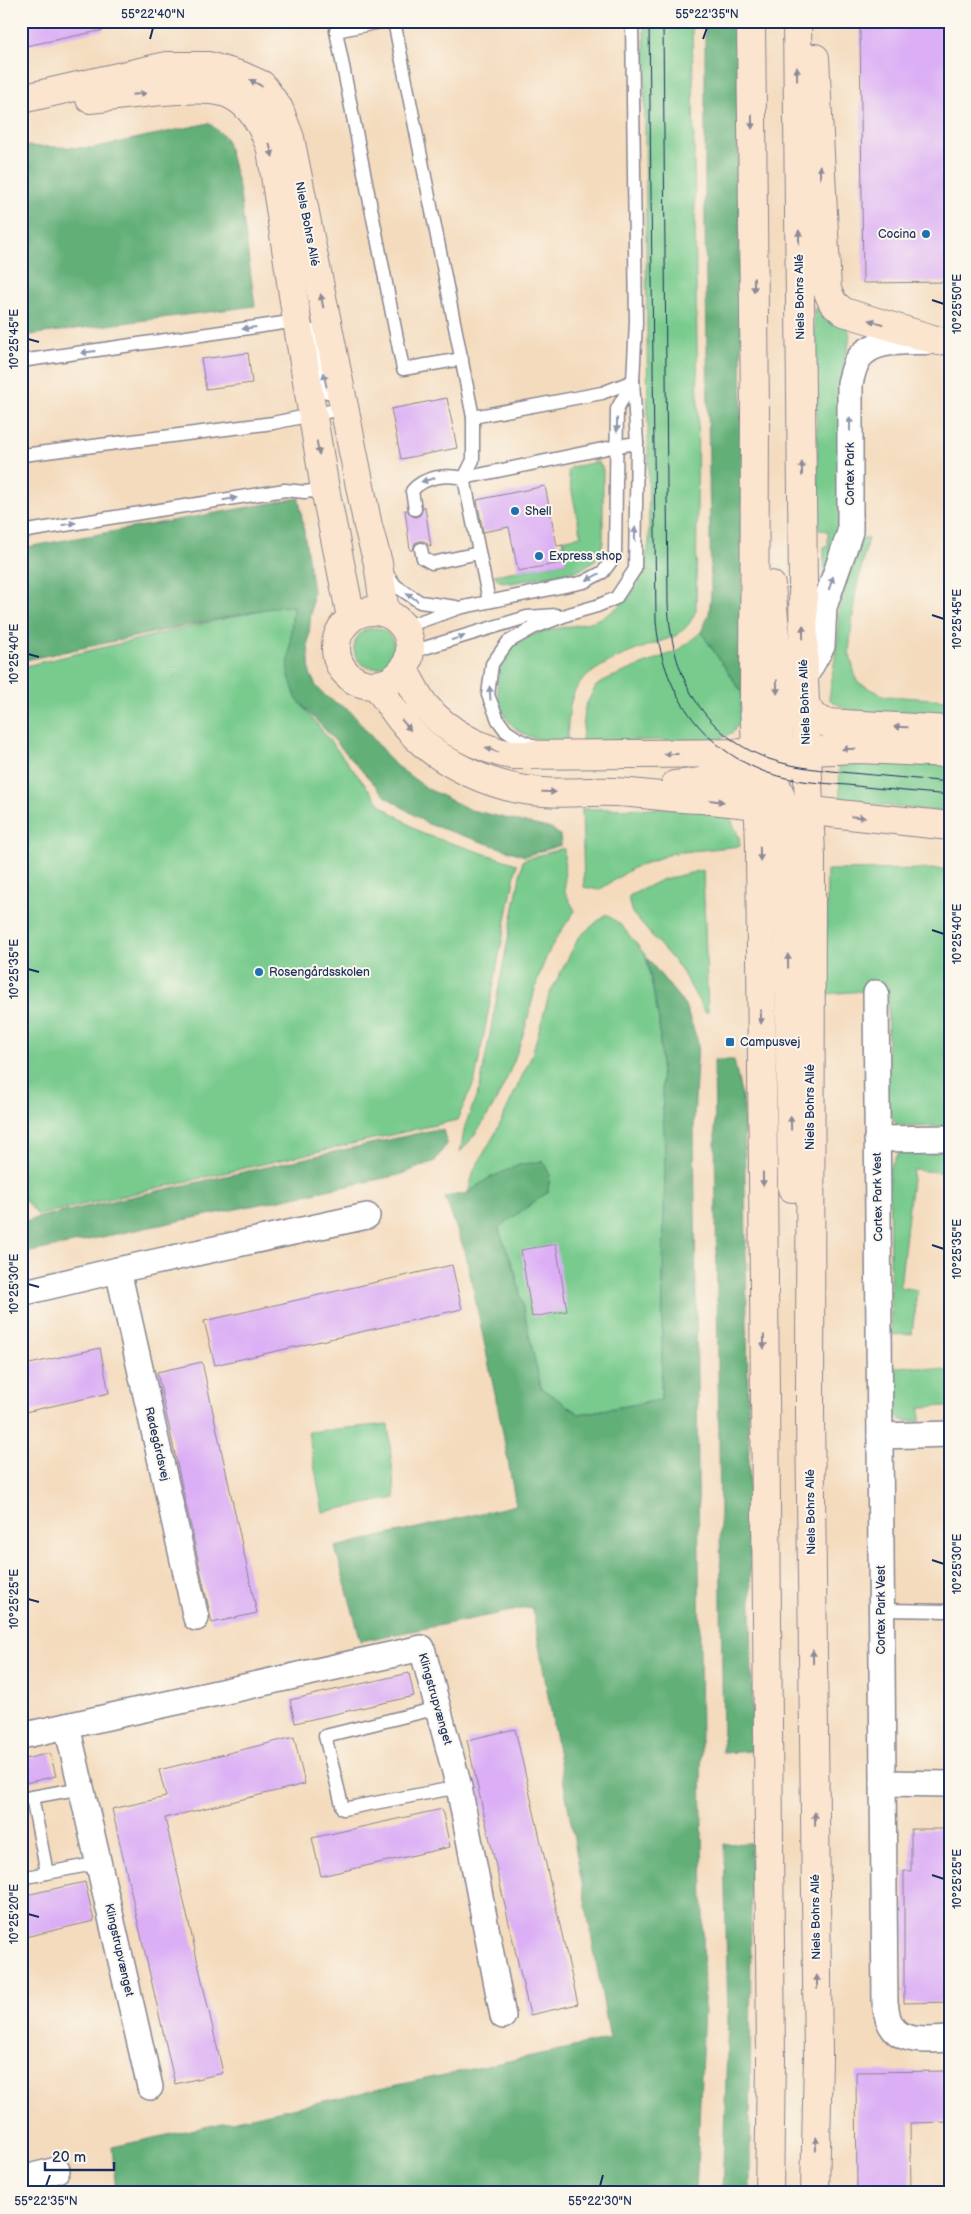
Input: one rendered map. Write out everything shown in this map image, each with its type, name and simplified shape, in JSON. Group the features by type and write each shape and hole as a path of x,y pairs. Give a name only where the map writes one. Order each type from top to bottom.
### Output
{"street":[{"name":"Niels Bohrs Allé","path":"751,21 756,412 783,809 810,1414 818,2057 815,2193"},
{"name":"Niels Bohrs Allé","path":"769,2193 771,2050 760,864 783,809 778,757 804,691 796,21"},
{"path":"807,21 815,57 827,290 833,304 844,312 944,341"},
{"name":"Niels Bohrs Allé","path":"21,99 167,66 208,66 242,76 262,85 280,108 290,138 368,526 378,563 401,640 425,706 452,731 494,752 530,756 560,754 703,754 778,757"},
{"name":"Niels Bohrs Allé","path":"21,105 205,89 230,94 247,105 262,125 272,149 297,321 326,416 325,489 351,618"},
{"name":"Cortex Park","path":"804,691 822,646 824,607 850,532 850,383 858,360 868,349 883,344 944,341"},
{"path":"374,610 401,640 387,683 377,686 363,684 350,678 341,668 336,654 336,640 342,628 351,618 362,612 374,610"},
{"path":"377,686 406,727 439,755 461,769 486,780 542,792 617,792 950,826"},
{"path":"804,691 813,717 827,724 950,730"},
{"path":"617,792 778,757 898,749 950,753"},
{"name":"Cortex Park Vest","path":"876,993 885,2002 891,2026 903,2036 920,2040 950,2039"},
{"name":"Cortex Park Vest","path":"878,1138 950,1138"},
{"path":"21,1293 366,1216"},
{"name":"Rødegårdsvej","path":"118,1270 196,1618"},
{"path":"880,1436 950,1434"},
{"name":"Klingstrupvænget","path":"21,1736 422,1648 459,1787 503,2016"},
{"name":"Klingstrupvænget","path":"67,1726 150,2086"},
{"path":"883,1783 950,1784"},
{"path":"21,2179 57,2170"}],"lane":[{"path":"385,21 336,31 402,369 462,359"},
{"path":"394,21 473,417 473,460 464,478 488,601"},
{"path":"560,754 532,746 506,731 498,720 488,695 492,664 508,642 533,628 616,598 634,569 637,443 633,380 636,322 632,21"},
{"path":"21,361 297,321"},
{"path":"473,417 602,393 633,380"},
{"path":"401,640 459,608 584,582 603,572 616,556 617,410 633,380"},
{"path":"23,455 326,416"},
{"path":"415,509 412,490 419,483 453,475 464,478 637,443"},
{"path":"341,458 347,487 368,526"},
{"path":"21,532 285,490 305,492 325,489"},
{"path":"421,549 422,558 432,563 479,553"},
{"path":"378,563 396,586 420,602 459,608"},
{"path":"401,640 528,617 569,614"},
{"path":"882,1610 950,1611"},
{"path":"438,1708 325,1736 343,1809 459,1787"},
{"path":"47,1873 27,1798 82,1788"},
{"path":"21,1878 99,1863"}],"green space":[{"path":"644,21 692,21 698,409 696,610 688,625 675,636 617,658 590,674 580,684 571,700 567,741 542,740 530,737 519,731 503,713 497,689 501,665 515,645 526,638 551,629 590,622 603,617 623,603 635,588 643,572 649,542"},
{"path":"705,21 737,21 742,412 742,693 701,632 709,614 711,595 705,224"},
{"path":"209,123 226,138 239,187 255,306 21,336 21,146 92,148"},
{"path":"814,308 847,327 850,339 842,375 846,511 824,578 824,547 828,547 828,531 819,530"},
{"path":"598,462 603,469 603,542 600,553 595,560 580,570 511,583 499,581 494,575 566,562 562,540 581,536 568,472 571,467"},
{"path":"299,498 313,591 308,645 310,673 316,686 328,698 350,711 395,765 428,789 471,810 552,829 560,835 561,845 525,856 428,824 385,796 296,698 288,672 293,606 265,609 21,661 21,548"},
{"path":"862,538 868,538 855,596 849,652 857,682 885,696 950,700 950,718 855,715 829,699 838,636 838,611 844,585"},
{"name":"Rosengårdsskolen","path":"293,605 288,672 296,698 382,806 423,834 517,864 475,1080 457,1120 38,1215 21,1196 21,667 265,609"},
{"path":"374,628 388,634 394,648 388,662 374,668 360,662 354,648 360,634"},
{"path":"701,632 742,693 739,723 733,732 718,740 582,741 585,707 596,686 607,679 679,650"},
{"path":"841,762 950,764 950,813 840,801 839,764"},
{"path":"688,808 729,815 739,837 740,846 673,853 633,868 599,890 584,887 582,809"},
{"path":"564,848 565,892 575,911 547,956 538,978 526,1025 500,1093 482,1124 460,1152 465,1126 480,1087 523,860"},
{"path":"950,869 950,1126 908,1127 896,1124 887,1106 888,992 864,991 825,994 827,870"},
{"path":"703,870 708,1012 705,1012 680,968 632,913 629,903 629,896 661,880"},
{"path":"606,914 622,926 646,956 659,1021 665,1157 661,1400 579,1414 541,1388 515,1271 498,1227 548,1192 468,1193 474,1170 496,1132 532,1055 549,995 579,937"},
{"path":"647,958 685,1005 698,1042 694,1119 704,2007 696,2193 116,2193 112,2147 610,2039 532,1607 361,1641 335,1547 516,1505 466,1255 445,1197 468,1193 487,1179 519,1165 543,1161 550,1175 548,1192 498,1228 515,1271 541,1388 579,1414 661,1400 665,1157 659,1021"},
{"path":"714,1060 734,1060 744,1107 753,1751 723,1753"},
{"path":"433,1130 443,1130 447,1143 435,1161 399,1175 21,1254 21,1224 36,1218"},
{"path":"950,1151 950,1173 913,1170 900,1287 917,1290 912,1334 891,1335 889,1168 897,1155 902,1152"},
{"path":"950,1354 950,1406 920,1407 920,1421 900,1419 893,1410 891,1403 892,1368 908,1366 948,1371"},
{"path":"388,1424 395,1498 323,1512 308,1432"},
{"path":"751,1843 750,2193 722,2193 728,2019 724,1844"}],"building":[{"path":"21,21 103,21 104,30 21,47"},
{"path":"950,25 950,282 863,283 860,26"},
{"path":"248,353 252,383 206,389 201,359"},
{"path":"447,398 457,448 401,459 391,409"},
{"path":"545,486 557,546 563,545 566,562 518,571 509,527 483,532 477,500"},
{"path":"423,507 425,507 431,547 424,541 420,541 415,543 413,550 410,550 405,510 416,517 420,515"},
{"path":"556,1244 567,1311 532,1317 521,1250"},
{"path":"452,1265 462,1309 215,1365 204,1321"},
{"path":"100,1348 109,1393 21,1413 21,1366"},
{"path":"202,1362 257,1613 212,1623 157,1372"},
{"path":"409,1673 414,1696 295,1723 290,1700"},
{"path":"515,1729 578,2004 530,2015 467,1740"},
{"path":"294,1737 305,1784 165,1818 223,2073 175,2084 112,1809 166,1797 159,1770"},
{"path":"50,1753 56,1776 21,1784 21,1760"},
{"path":"442,1809 450,1847 321,1876 312,1838"},
{"path":"911,1829 950,1829 950,2002 904,2003 904,1871 911,1871"},
{"path":"85,1882 94,1921 21,1938 21,1896"},
{"path":"950,2071 950,2122 910,2123 911,2193 857,2193 856,2072"}],"tram line":[{"path":"649,21 656,620 666,670 676,692 704,732 723,749 744,762 768,773 808,782 950,795"},
{"path":"663,21 668,603 675,653 683,676 693,697 707,716 724,733 745,748 769,759 789,765 820,770 950,782"}],"place":[{"name":"Cocina","path":"926,234"},
{"name":"Shell","path":"515,511"},
{"name":"Express shop","path":"539,556"},
{"name":"Rosengårdsskolen","path":"259,972"},
{"name":"Campusvej","path":"730,1042"}]}
